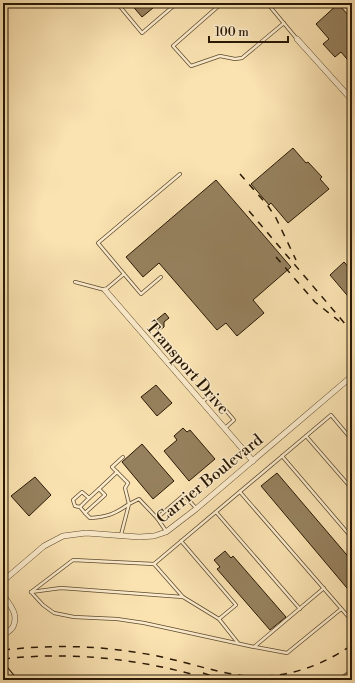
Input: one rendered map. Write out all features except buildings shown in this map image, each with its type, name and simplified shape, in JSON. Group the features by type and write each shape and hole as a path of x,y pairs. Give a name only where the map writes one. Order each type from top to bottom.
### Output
{"highway":[{"path":"3,669 11,679"}],"street":[{"path":"297,39 352,100"},
{"name":"Transport Drive","path":"105,290 253,461"},
{"name":"Carrier Boulevard","path":"3,581 44,546 63,536 86,533 139,537 154,536 166,532 196,509 352,376"},
{"path":"3,595 15,613 15,619 11,629 7,633 3,634"}],"lane":[{"path":"117,3 142,33 177,3"},
{"path":"222,3 173,46 191,66 220,56 234,60 242,58 284,23"},
{"path":"268,3 297,39"},
{"path":"161,276 141,294 98,243 180,174"},
{"path":"75,282 105,290 124,274"},
{"path":"202,403 212,394 234,420 224,428"},
{"path":"31,592 72,560 154,564 331,415 352,440"},
{"path":"306,436 352,489"},
{"path":"282,456 352,538"},
{"path":"121,536 128,504 125,488 128,483 112,467 123,457"},
{"path":"80,507 117,472"},
{"path":"85,513 105,495 99,489"},
{"path":"89,498 82,492 73,500 75,506 80,507 90,518 104,518 128,504 139,500 157,518 166,532"},
{"path":"240,492 352,621"},
{"path":"157,518 184,495 196,509"},
{"path":"216,512 300,609"},
{"path":"181,541 236,605 219,619"},
{"path":"154,564 183,597 219,619 238,643"},
{"path":"31,592 61,588 183,597"},
{"path":"254,647 324,588"},
{"path":"31,592 43,605 54,613 74,617 117,619 144,623 194,635 287,653 341,608"}],"waterway":[{"path":"336,680 352,669"}],"railway":[{"path":"240,174 268,206 276,218 296,260"},
{"path":"249,211 352,332"},
{"path":"276,257 315,302 339,321"},
{"path":"3,650 37,647 106,648 161,657 222,672 257,676 290,673 306,668 322,662 352,645"},
{"path":"3,659 55,656 107,658 158,666 209,679"},
{"path":"203,673 224,680"}]}
